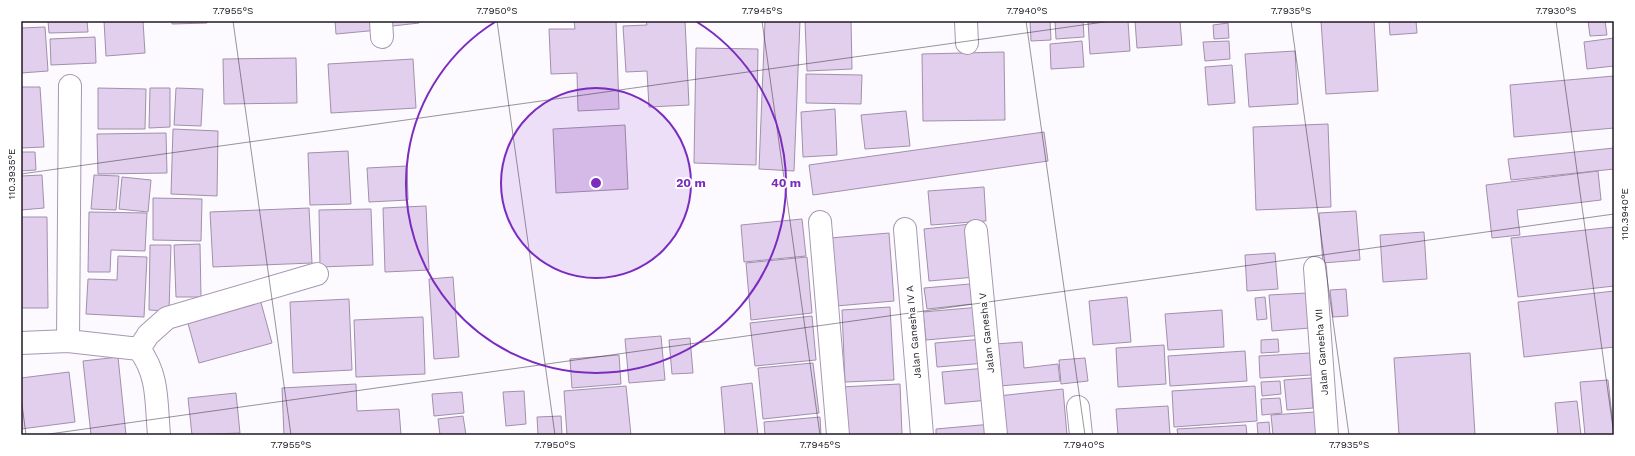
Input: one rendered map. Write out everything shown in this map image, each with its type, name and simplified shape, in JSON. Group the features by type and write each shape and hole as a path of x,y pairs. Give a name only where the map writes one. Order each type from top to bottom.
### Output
{"street":[{"path":"966,21 967,43"},
{"path":"68,341 70,86"},
{"path":"820,222 838,435"},
{"name":"Jalan Ganesha IV A","path":"905,229 922,435"},
{"name":"Jalan Ganesha V","path":"976,232 996,435"},
{"name":"Jalan Ganesha VII","path":"1315,268 1327,435"},
{"path":"139,349 148,335 167,318 317,274"},
{"path":"21,342 68,341 139,349 148,361 154,376 159,435"},
{"path":"1078,407 1081,435"}],"building":[{"path":"48,21 87,21 88,32 49,33"},
{"path":"104,21 143,21 145,53 106,56"},
{"path":"172,21 207,21 207,23 172,24"},
{"path":"335,21 378,21 379,30 336,34"},
{"path":"383,21 419,21 419,23 384,27"},
{"path":"574,21 616,21 619,109 578,111 577,73 551,74 549,29 575,29"},
{"path":"646,21 685,21 689,105 649,107 647,71 626,72 623,26 647,25"},
{"path":"765,21 800,21 794,171 759,169"},
{"path":"805,21 851,21 852,69 807,71"},
{"path":"1030,21 1050,21 1051,40 1031,41"},
{"path":"1055,21 1083,21 1084,37 1056,39"},
{"path":"1088,21 1128,21 1130,51 1090,54"},
{"path":"1135,21 1180,21 1182,45 1137,48"},
{"path":"1321,21 1374,21 1378,91 1326,94"},
{"path":"1389,21 1416,21 1417,33 1390,35"},
{"path":"1588,21 1605,21 1607,35 1590,36"},
{"path":"1228,23 1229,38 1214,39 1213,25"},
{"path":"45,27 48,71 21,73 21,28"},
{"path":"95,37 96,63 51,65 50,39"},
{"path":"1614,38 1614,66 1587,69 1584,42"},
{"path":"1082,41 1084,67 1051,69 1050,44"},
{"path":"1229,41 1230,59 1205,61 1203,42"},
{"path":"696,48 758,49 756,165 694,163"},
{"path":"1295,51 1298,104 1249,107 1245,54"},
{"path":"1004,52 1005,120 923,121 922,54"},
{"path":"296,58 297,103 224,104 223,59"},
{"path":"413,59 416,108 331,113 328,64"},
{"path":"1232,65 1235,103 1208,105 1205,67"},
{"path":"806,74 862,75 861,104 806,103"},
{"path":"1614,76 1614,128 1514,137 1510,85"},
{"path":"21,87 40,87 44,147 21,148"},
{"path":"98,88 146,89 145,129 98,129"},
{"path":"150,88 170,88 170,127 149,128"},
{"path":"176,88 203,89 201,126 174,125"},
{"path":"835,109 837,155 803,157 801,112"},
{"path":"906,111 910,146 865,149 861,115"},
{"path":"1328,124 1331,207 1256,210 1253,127"},
{"path":"625,125 628,189 556,193 553,129"},
{"path":"173,129 218,131 217,196 171,194"},
{"path":"1044,132 1048,161 813,195 809,165"},
{"path":"166,133 167,173 98,174 97,134"},
{"path":"1614,148 1614,169 1511,180 1508,159"},
{"path":"348,151 351,204 310,205 308,153"},
{"path":"21,152 35,152 36,170 21,171"},
{"path":"407,166 408,200 369,202 367,168"},
{"path":"1598,171 1601,200 1517,210 1520,235 1492,238 1486,185"},
{"path":"42,175 44,208 21,210 21,176"},
{"path":"94,175 119,176 116,210 91,209"},
{"path":"122,177 151,180 148,212 119,209"},
{"path":"984,187 986,221 931,225 928,191"},
{"path":"153,198 202,199 201,241 153,240"},
{"path":"426,206 429,270 385,272 383,208"},
{"path":"309,208 312,263 213,267 210,212"},
{"path":"371,209 373,265 320,267 319,210"},
{"path":"1356,211 1360,260 1323,263 1319,213"},
{"path":"89,212 147,213 145,251 111,250 110,272 88,272"},
{"path":"21,217 47,217 48,308 21,308"},
{"path":"802,219 806,256 744,262 741,225"},
{"path":"971,224 976,277 929,281 924,229"},
{"path":"1614,227 1614,286 1518,297 1511,238"},
{"path":"1424,232 1427,279 1383,282 1380,235"},
{"path":"889,233 894,301 836,306 830,238"},
{"path":"200,244 201,297 176,297 174,245"},
{"path":"150,245 171,245 169,311 149,310"},
{"path":"1275,253 1278,289 1247,291 1245,255"},
{"path":"118,256 147,257 144,317 86,314 88,279 117,280"},
{"path":"807,257 812,313 751,320 746,263"},
{"path":"453,277 459,357 434,359 429,279"},
{"path":"970,284 972,304 927,309 924,288"},
{"path":"1346,289 1348,316 1333,317 1330,290"},
{"path":"1614,291 1614,347 1524,357 1518,302"},
{"path":"1307,293 1310,328 1272,331 1269,295"},
{"path":"1127,297 1131,342 1093,345 1089,301"},
{"path":"1265,297 1267,319 1257,320 1255,298"},
{"path":"260,299 272,343 199,363 187,320"},
{"path":"349,299 352,370 293,373 290,302"},
{"path":"890,307 894,380 845,382 842,310"},
{"path":"980,307 983,335 926,340 923,312"},
{"path":"1222,310 1224,347 1168,350 1165,314"},
{"path":"812,316 816,360 755,366 750,323"},
{"path":"423,317 425,374 356,377 354,320"},
{"path":"661,336 665,380 629,383 625,339"},
{"path":"690,338 693,373 672,374 669,340"},
{"path":"984,339 986,363 937,367 935,343"},
{"path":"1278,339 1279,352 1261,353 1261,340"},
{"path":"1022,342 1024,368 1058,364 1060,381 999,386 996,344"},
{"path":"1164,345 1166,384 1118,387 1116,348"},
{"path":"1245,351 1247,381 1170,386 1168,356"},
{"path":"1310,353 1311,375 1260,378 1259,356"},
{"path":"1470,353 1475,435 1399,435 1394,358"},
{"path":"619,355 621,384 572,388 570,359"},
{"path":"118,357 126,435 91,435 83,361"},
{"path":"1085,358 1088,381 1061,384 1059,360"},
{"path":"813,363 819,413 763,419 758,368"},
{"path":"986,368 989,400 945,404 942,372"},
{"path":"69,372 75,422 21,429 21,378"},
{"path":"1311,378 1313,408 1287,410 1284,380"},
{"path":"1608,380 1614,435 1585,435 1580,382"},
{"path":"1280,381 1281,394 1262,396 1261,382"},
{"path":"752,383 758,435 725,435 721,387"},
{"path":"356,384 357,411 399,409 401,435 284,435 282,388"},
{"path":"900,384 902,435 844,435 841,387"},
{"path":"626,386 631,435 567,435 564,391"},
{"path":"1255,386 1257,421 1174,427 1172,391"},
{"path":"1063,389 1067,435 1002,435 998,396"},
{"path":"524,391 526,424 506,426 503,392"},
{"path":"462,392 464,413 434,416 432,394"},
{"path":"236,393 240,433 192,435 188,398"},
{"path":"1280,398 1282,413 1262,415 1261,399"},
{"path":"1577,401 1581,435 1558,435 1555,403"},
{"path":"1168,406 1170,435 1118,435 1116,409"},
{"path":"1315,412 1316,435 1273,435 1271,415"},
{"path":"463,416 466,435 440,435 438,419"},
{"path":"561,416 562,435 538,435 537,417"},
{"path":"820,417 821,435 765,435 764,422"},
{"path":"1269,422 1270,435 1258,435 1257,423"},
{"path":"992,424 993,435 936,435 936,429"},
{"path":"1246,425 1247,435 1178,435 1177,429"}]}
